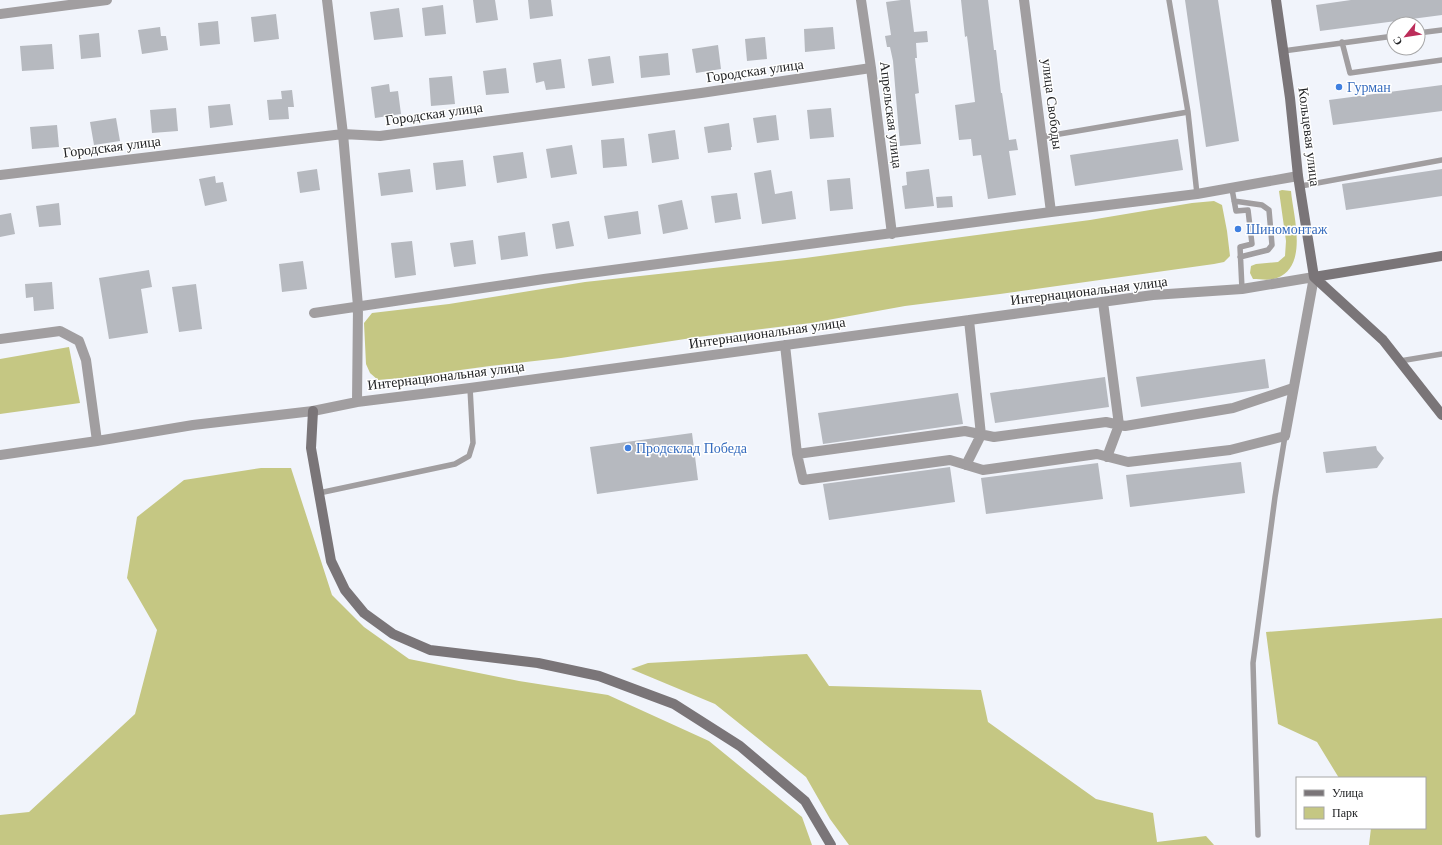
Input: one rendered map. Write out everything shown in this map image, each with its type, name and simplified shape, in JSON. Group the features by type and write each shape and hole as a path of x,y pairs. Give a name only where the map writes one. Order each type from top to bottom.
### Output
{"street":[{"path":"0,14 107,0"},
{"path":"327,0 343,134 358,306 357,402"},
{"name":"Апрельская улица","path":"861,0 892,234"},
{"name":"улица Свободы","path":"1024,0 1051,212"},
{"name":"Кольцевая улица","path":"1276,0 1298,176 1301,186 1314,277"},
{"name":"Городская улица","path":"0,175 343,134 380,136 693,94 871,68"},
{"path":"314,313 552,278 1197,194 1232,189 1298,176"},
{"name":"Интернациональная улица","path":"0,455 193,425 313,411 357,402 1153,295 1242,289 1442,256"},
{"path":"1314,277 1382,340 1442,415"},
{"path":"785,345 797,454 803,480 950,460 983,470 1096,454 1128,462 1230,450 1285,436 1314,277"},
{"path":"1103,302 1119,425 1107,457"},
{"path":"966,465 981,435 969,320"},
{"path":"0,339 60,331 79,341 86,360 96,441"},
{"path":"797,454 965,431 994,437 1106,422 1125,426 1233,408 1293,388"},
{"path":"313,411 311,448 331,560 345,590 364,613 393,634 430,650 538,663 599,676 674,704 740,746 805,801 831,845"}],"lane":[{"path":"1169,0 1188,112 1197,194"},
{"path":"1426,32 1442,30"},
{"path":"1283,51 1386,37"},
{"path":"1342,42 1350,73 1442,60"},
{"path":"1042,137 1188,112"},
{"path":"1301,186 1442,160"},
{"path":"1232,189 1236,211 1248,210 1252,244 1240,247 1242,289"},
{"path":"1234,201 1262,205 1268,210 1272,245 1268,250 1240,256"},
{"path":"1399,361 1442,354"},
{"path":"319,493 455,464 469,456 474,443 470,388"},
{"path":"1258,835 1253,663 1275,497 1285,436"}],"green space":[{"path":"1279,191 1291,191 1297,239 1293,263 1287,272 1277,278 1268,280 1253,279 1250,273 1251,266 1256,264 1278,262 1285,256 1286,241"},
{"path":"1214,201 1222,205 1230,256 1224,262 1214,264 905,306 811,323 698,337 561,358 401,378 378,380 370,373 366,364 364,323 372,313 449,304 585,282 805,258 1090,220 1192,203"},
{"path":"69,347 80,403 0,414 0,359"},
{"path":"261,468 291,468 332,595 364,627 409,659 519,681 608,695 709,741 802,817 812,845 0,845 0,815 29,812 135,714 157,630 127,578 137,517 184,480"},
{"path":"1442,618 1442,845 1369,845 1371,829 1426,829 1426,777 1338,777 1317,742 1278,724 1266,632"},
{"path":"807,654 829,686 981,690 988,722 1096,799 1153,813 1157,842 1206,836 1214,845 849,845 830,819 806,777 715,704 631,669 648,663"}],"building":[{"path":"473,0 495,0 498,20 476,23"},
{"path":"528,0 551,0 553,16 530,19"},
{"path":"910,0 914,32 927,31 928,42 916,43 917,58 915,58 919,93 915,94 921,144 900,146 893,61 890,47 887,47 885,36 891,35 886,2"},
{"path":"961,0 988,0 994,50 996,50 1009,140 1016,139 1018,150 1009,151 1016,195 988,199 981,155 973,156 971,139 959,140 955,105 975,102"},
{"path":"1185,0 1218,0 1239,141 1206,147"},
{"path":"1351,0 1442,0 1442,15 1426,17 1386,16 1386,22 1320,31 1316,5"},
{"path":"443,5 446,34 425,36 422,8"},
{"path":"399,8 403,37 374,40 370,12"},
{"path":"276,14 279,39 254,42 251,17"},
{"path":"218,21 220,44 200,46 198,23"},
{"path":"160,27 161,36 166,36 168,50 142,54 138,30"},
{"path":"833,27 835,49 805,52 804,29"},
{"path":"99,33 101,57 81,59 79,35"},
{"path":"765,37 767,59 747,61 745,39"},
{"path":"52,44 54,69 22,71 20,46"},
{"path":"718,45 721,69 696,73 692,49"},
{"path":"668,53 670,75 641,78 639,56"},
{"path":"610,56 614,83 592,86 588,59"},
{"path":"561,59 565,88 546,90 544,81 536,83 533,63"},
{"path":"506,68 509,93 486,95 483,71"},
{"path":"452,76 455,104 431,106 429,78"},
{"path":"389,84 390,92 398,91 401,114 375,118 371,87"},
{"path":"1442,85 1442,111 1333,125 1329,100"},
{"path":"292,90 294,107 288,107 289,119 269,120 267,100 282,99 281,91"},
{"path":"230,104 233,125 210,128 208,106"},
{"path":"176,108 178,131 152,133 150,110"},
{"path":"831,108 834,137 810,139 807,110"},
{"path":"776,115 779,140 757,143 753,118"},
{"path":"116,118 120,141 94,145 90,122"},
{"path":"729,123 732,147 731,150 708,153 704,127"},
{"path":"57,125 59,147 32,149 30,127"},
{"path":"675,130 679,159 652,163 648,134"},
{"path":"624,138 627,166 603,168 601,140"},
{"path":"1178,139 1183,170 1075,186 1070,155"},
{"path":"572,145 577,174 551,178 546,149"},
{"path":"523,152 527,178 497,183 493,156"},
{"path":"463,160 466,186 436,190 433,163"},
{"path":"317,169 320,190 300,193 297,172"},
{"path":"410,169 413,192 381,196 378,173"},
{"path":"929,169 934,206 905,209 902,186 907,185 906,172"},
{"path":"1442,169 1442,196 1346,210 1342,184"},
{"path":"771,170 775,194 792,191 796,219 762,224 754,173"},
{"path":"215,176 216,183 223,182 227,201 205,206 199,179"},
{"path":"850,178 853,209 830,211 827,180"},
{"path":"737,193 741,219 715,223 711,196"},
{"path":"952,196 953,207 937,208 936,197"},
{"path":"682,200 688,229 663,234 658,205"},
{"path":"59,203 61,225 39,227 36,206"},
{"path":"638,211 641,234 608,239 604,216"},
{"path":"11,213 15,234 0,237 0,215"},
{"path":"569,221 574,246 556,249 552,224"},
{"path":"525,232 528,256 501,260 498,236"},
{"path":"473,240 476,264 454,267 450,243"},
{"path":"412,241 416,275 395,278 391,243"},
{"path":"303,261 307,289 282,292 279,264"},
{"path":"149,270 152,287 141,289 148,333 109,339 99,278"},
{"path":"52,282 54,309 34,311 33,297 26,298 25,284"},
{"path":"196,284 202,329 179,332 172,287"},
{"path":"1265,359 1269,388 1141,407 1136,377"},
{"path":"1105,377 1109,407 995,423 990,393"},
{"path":"958,393 963,424 823,444 818,413"},
{"path":"692,433 698,480 597,494 590,447"},
{"path":"1376,446 1377,450 1384,458 1377,468 1326,473 1323,452"},
{"path":"1241,462 1245,493 1130,507 1126,475"},
{"path":"1098,463 1103,499 986,514 981,478"},
{"path":"950,467 955,502 829,520 823,484"}],"place":[{"name":"Гурман","path":"1339,87"},
{"name":"Шиномонтаж","path":"1238,229"},
{"name":"Продсклад Победа","path":"628,448"}]}
